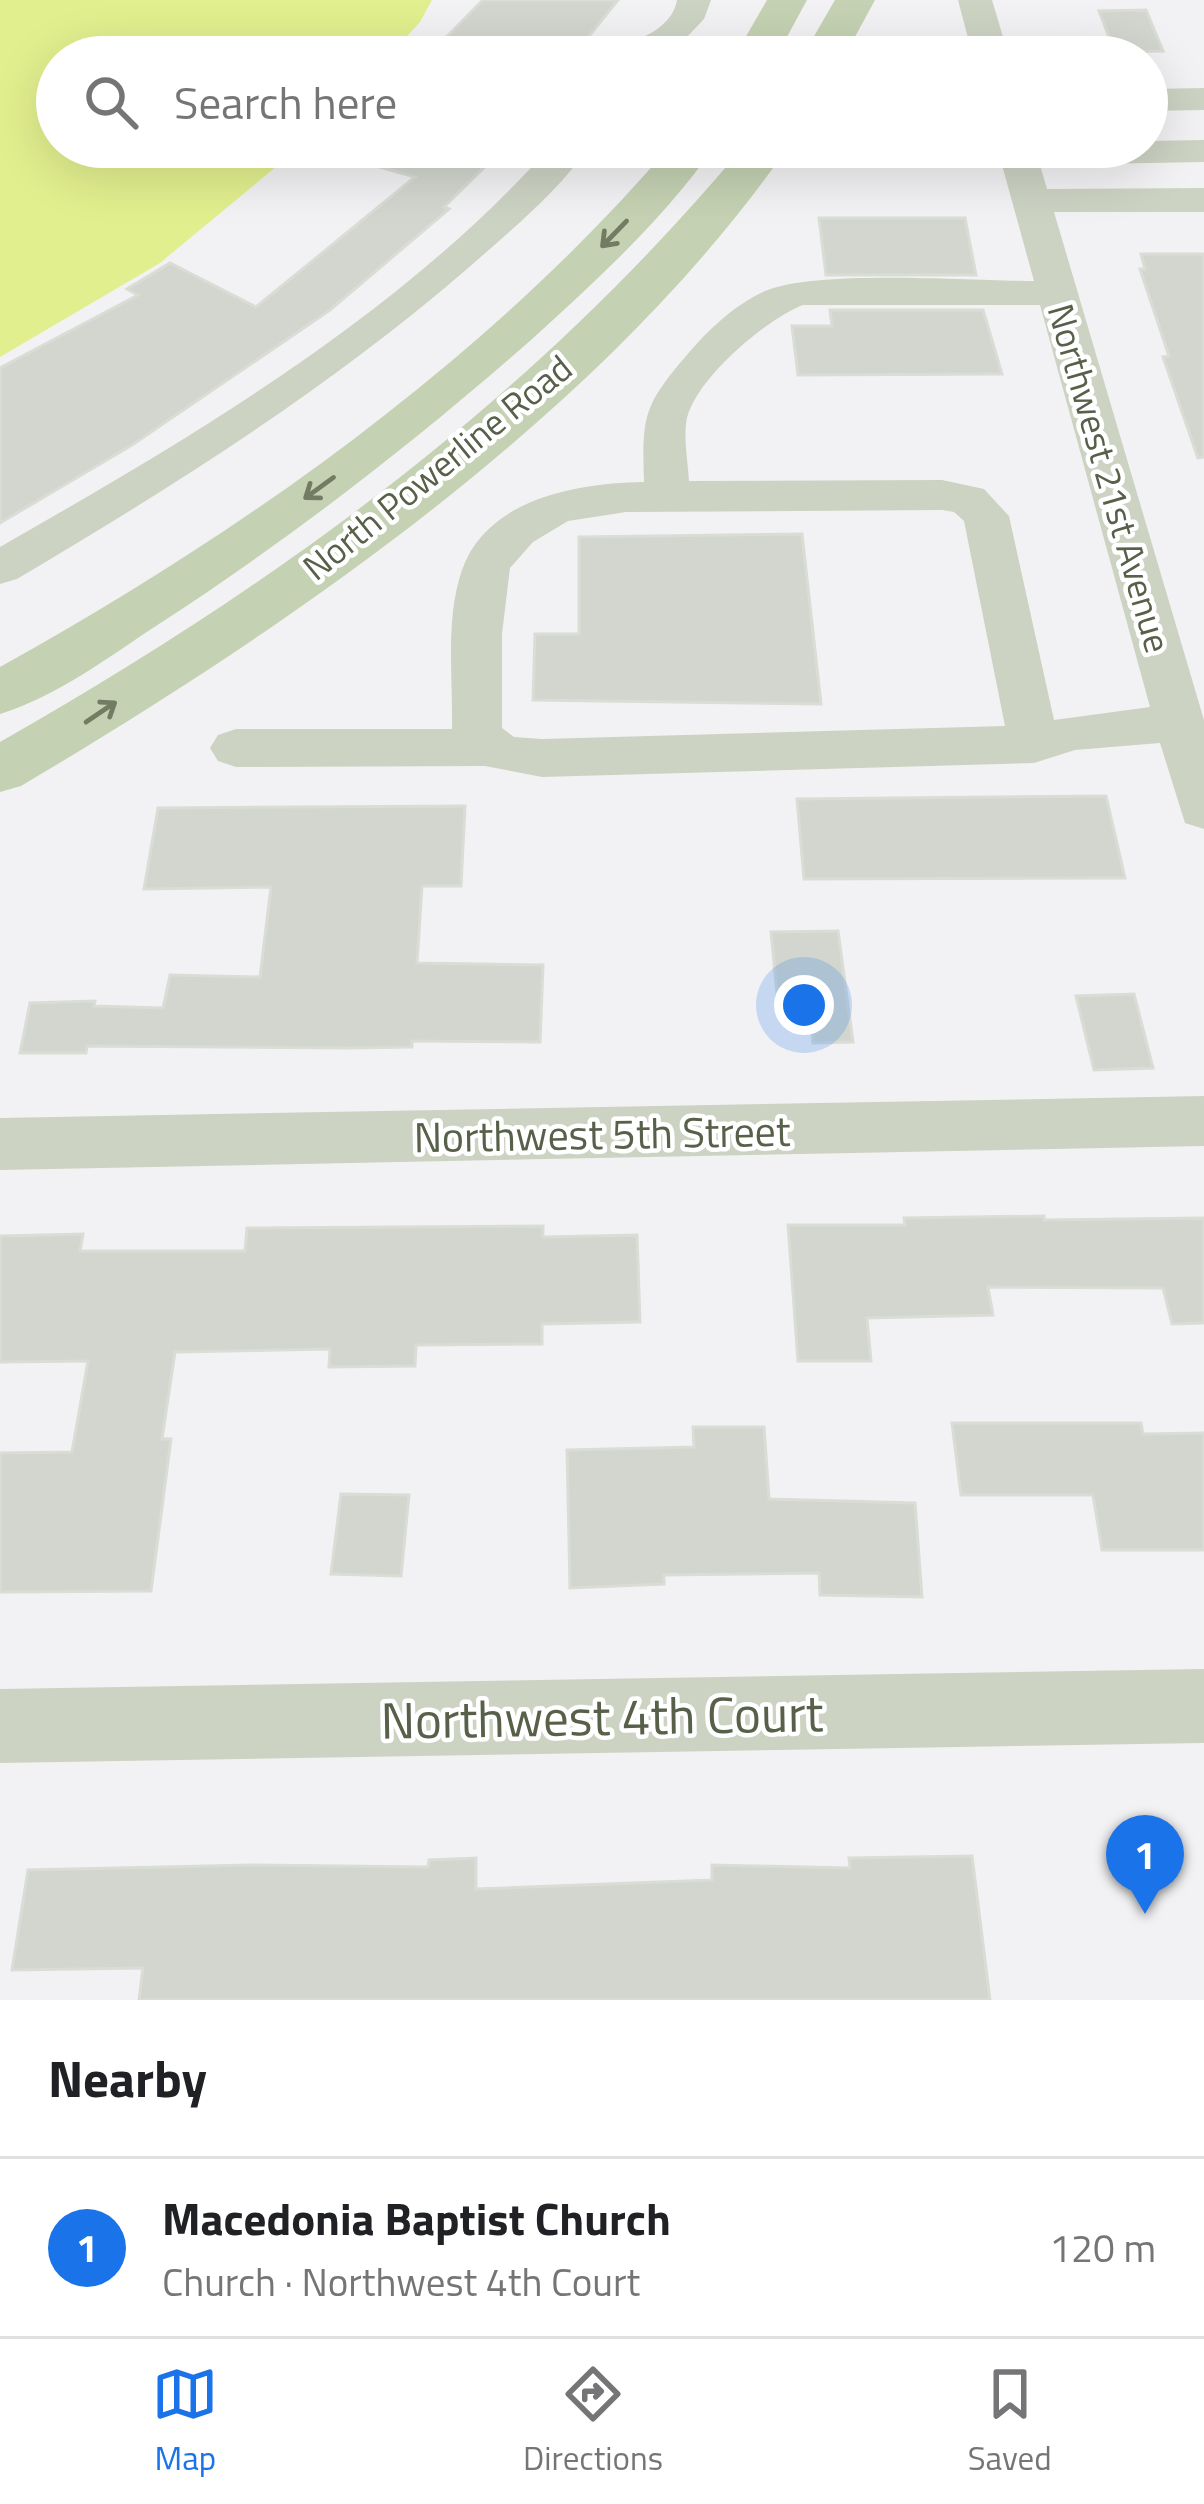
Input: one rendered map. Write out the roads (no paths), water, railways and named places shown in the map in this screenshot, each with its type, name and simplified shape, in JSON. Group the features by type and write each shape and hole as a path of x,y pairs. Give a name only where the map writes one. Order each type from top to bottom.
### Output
{"main road":[{"path":"767,36 787,0"},
{"path":"834,36 852,2"},
{"name":"North Powerline Road","path":"0,693 252,537 356,460 543,308 675,168"},
{"name":"North Powerline Road","path":"0,770 84,723 320,565 485,435 609,328 750,168"},
{"path":"543,308 538,353 552,378"},
{"path":"478,361 491,376 495,392 485,435"}],"street":[{"path":"643,36 676,0"},
{"path":"672,36 694,0"},
{"path":"975,0 985,36"},
{"path":"1168,100 1204,99"},
{"path":"1168,151 1204,151"},
{"path":"0,568 150,482 331,362 471,245 549,168"},
{"name":"Northwest 21st Avenue","path":"1022,168 1204,809"},
{"path":"1032,201 1204,200"},
{"path":"667,496 664,422 669,408 752,313 772,300 802,293 1058,293"},
{"path":"486,747 477,733 477,711 484,571 492,556 525,524 563,503 667,496 942,495 979,506 986,516 1034,744"},
{"path":"236,748 486,747 542,758 1034,744 1087,758 1184,741"},
{"name":"Northwest 5th Street","path":"0,1144 1204,1121"},
{"name":"Northwest 4th Court","path":"0,1726 1204,1706"}],"place":[{"name":"Macedonia Baptist Church","path":"1145,1914"}]}
